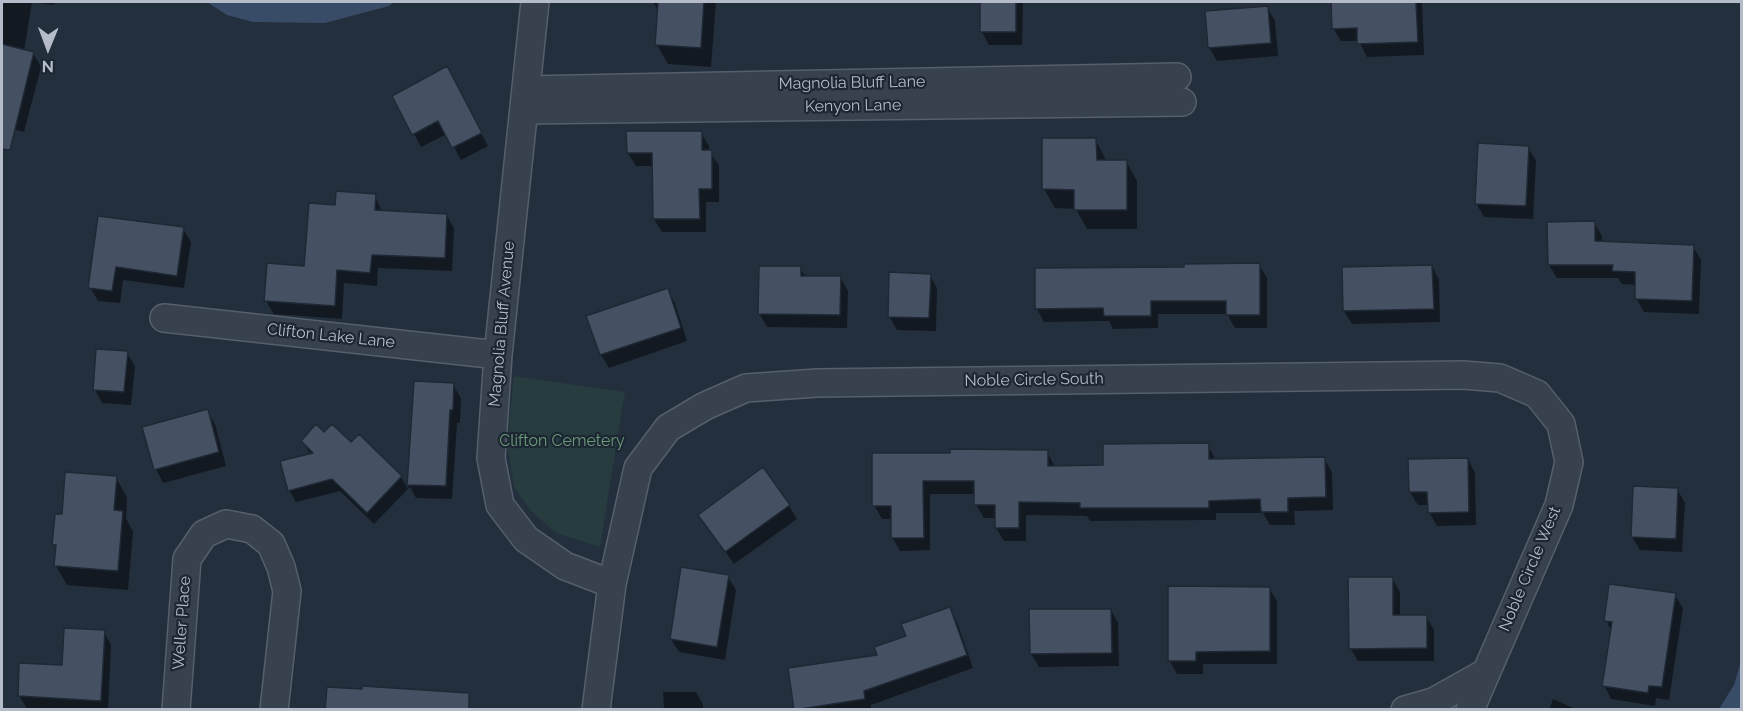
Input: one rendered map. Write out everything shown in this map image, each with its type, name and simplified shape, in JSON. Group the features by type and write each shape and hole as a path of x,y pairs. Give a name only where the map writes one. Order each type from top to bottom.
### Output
{"street":[{"name":"Magnolia Bluff Avenue","path":"535,2 498,355 491,458 500,505 526,539 565,566 612,584"},
{"name":"Magnolia Bluff Lane","path":"525,100 1180,89"},
{"name":"Clifton Lake Lane","path":"164,318 498,355"},
{"name":"Noble Circle South","path":"596,710 612,584 638,468 668,428 705,406 746,388 817,383 1463,375 1500,378 1537,394 1561,424"},
{"name":"Noble Circle West","path":"1470,710 1559,505 1569,462 1561,424"},
{"name":"Weller Place","path":"176,710 187,559 204,534 225,524 252,529 271,544 281,567 287,591 274,710"},
{"path":"1405,710 1433,702 1485,673"}],"green space":[{"name":"Clifton Cemetery","path":"514,376 625,392 600,547 556,533 531,511 514,487 507,444"}],"water":[{"path":"207,2 394,2 389,6 325,23 253,22 227,15"},
{"path":"1741,661 1741,709 1719,709 1734,685"}],"building":[{"path":"658,2 704,2 701,48 655,45"},
{"path":"980,2 1016,2 1016,32 980,32"},
{"path":"1331,2 1416,2 1418,42 1357,44 1357,28 1332,29"},
{"path":"1268,6 1271,43 1208,48 1205,11"},
{"path":"2,44 34,52 10,150 2,149"},
{"path":"447,66 482,133 452,148 438,121 412,135 392,96"},
{"path":"626,131 702,131 702,150 712,150 712,189 699,189 700,219 653,219 652,153 627,153"},
{"path":"1042,138 1096,138 1097,160 1127,160 1127,210 1074,210 1074,190 1042,189"},
{"path":"1478,143 1529,146 1526,206 1475,204"},
{"path":"336,191 376,194 375,210 447,214 445,258 372,255 370,273 337,270 335,306 264,301 267,263 304,266 309,203 335,205"},
{"path":"98,216 184,227 177,276 116,267 112,291 88,288"},
{"path":"1595,221 1595,241 1694,245 1692,301 1635,299 1635,272 1612,271 1613,265 1548,265 1547,222"},
{"path":"1260,263 1260,315 1226,315 1226,301 1151,301 1151,316 1104,316 1103,308 1035,309 1035,268 1184,267 1184,264"},
{"path":"1432,265 1434,309 1343,311 1342,267"},
{"path":"759,266 801,266 801,276 841,276 840,315 758,314"},
{"path":"889,272 931,274 929,318 888,317"},
{"path":"668,288 681,328 600,355 586,316"},
{"path":"96,349 128,351 124,392 93,390"},
{"path":"414,381 454,383 453,410 450,410 446,486 407,485"},
{"path":"208,409 219,452 154,470 142,427"},
{"path":"316,424 324,432 332,424 351,442 359,434 402,476 367,513 332,479 288,491 280,461 313,453 301,441"},
{"path":"1209,443 1209,459 1325,457 1326,497 1288,498 1288,512 1261,512 1260,499 1209,501 1209,508 1080,508 1080,503 1019,502 1019,528 995,528 995,505 974,505 974,481 923,481 924,538 891,538 891,506 872,506 872,453 950,453 950,449 1048,450 1048,466 1103,465 1103,444"},
{"path":"1468,458 1469,512 1428,513 1427,492 1409,492 1408,459"},
{"path":"763,467 790,505 725,552 698,515"},
{"path":"65,472 117,476 114,510 123,511 118,571 54,566 56,545 52,545 55,514 62,514"},
{"path":"1633,486 1678,488 1676,539 1631,537"},
{"path":"681,567 729,575 717,647 670,639"},
{"path":"1348,577 1393,577 1393,615 1427,615 1427,648 1349,649"},
{"path":"1609,584 1676,593 1662,687 1649,686 1648,693 1602,686 1612,622 1604,621"},
{"path":"1168,586 1270,587 1270,651 1196,652 1196,661 1168,661"},
{"path":"950,607 967,655 864,691 865,699 794,710 788,668 877,655 874,647 906,636 901,624"},
{"path":"1029,609 1111,609 1112,653 1030,654"},
{"path":"64,628 105,630 101,701 18,696 19,663 62,665"},
{"path":"362,686 469,693 469,710 325,710 327,687 362,689"}]}
